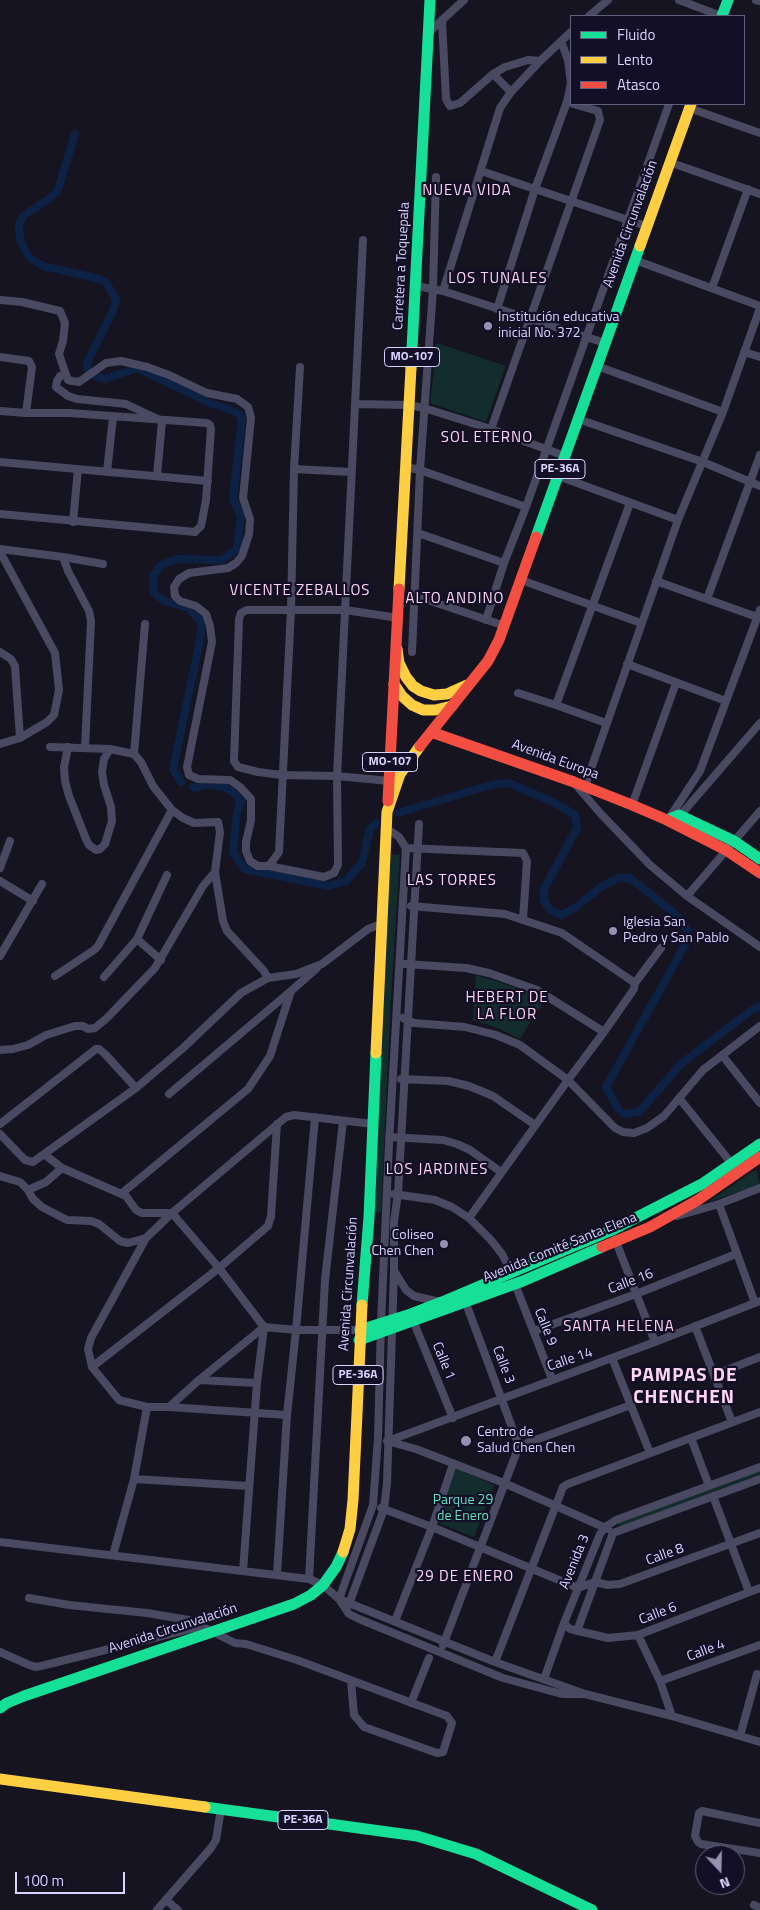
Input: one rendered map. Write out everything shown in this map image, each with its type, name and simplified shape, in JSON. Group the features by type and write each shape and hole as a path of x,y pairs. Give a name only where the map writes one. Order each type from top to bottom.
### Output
{"main road":[{"name":"Carretera a Toquepala","path":"392,713 399,618 430,0"},
{"path":"722,15 728,0"},
{"name":"Avenida Circunvalación","path":"387,812 400,774 412,756 488,661 505,626 690,106"},
{"path":"397,649 399,663 406,677 413,686 421,691 434,695 447,694 472,682"},
{"path":"394,684 402,696 412,705 423,710 435,710 452,706"},
{"name":"Avenida Circunvalación","path":"0,1708 24,1696 117,1663 294,1604 311,1595 323,1585 336,1567 345,1548 350,1529 353,1500 360,1335 369,1217 392,713"},
{"name":"Avenida Europa","path":"431,732 579,784 674,820 760,859"},
{"name":"Avenida Europa","path":"730,846 760,872"},
{"path":"513,1278 644,1215 702,1184 732,1164 758,1156"},
{"name":"Avenida Comité Santa Elena","path":"360,1335 412,1318 513,1278 616,1242 650,1227 720,1186 758,1156"},
{"path":"412,1318 442,1302 464,1298"},
{"name":"PE-36A","path":"0,1779 417,1836 476,1854 592,1910"}],"street":[{"path":"428,33 464,0"},
{"path":"590,15 608,0"},
{"path":"679,0 700,12 716,15"},
{"path":"756,0 760,1"},
{"path":"442,20 446,99 450,106 460,104 493,74 515,63 540,60"},
{"path":"444,291 500,108 511,92 540,60 570,33"},
{"path":"561,41 568,60 570,75"},
{"path":"493,74 511,92"},
{"path":"497,308 535,189 570,103"},
{"path":"491,429 600,117 598,111 577,105"},
{"path":"486,620 504,563 526,507 669,105"},
{"path":"690,106 760,133"},
{"path":"669,162 760,194"},
{"path":"481,171 646,226"},
{"path":"412,652 416,596 420,470 433,289 436,177"},
{"path":"712,288 748,189"},
{"path":"0,300 22,302 60,311 65,323 59,354 68,380 75,382 106,363 122,361 147,366 207,392 237,399 248,407 251,418 243,498 250,519 249,534 242,556 228,568 189,573 179,578 174,587 175,596 180,601 196,606 206,614 212,642 186,767 189,775 198,779 230,780 240,786 251,799 251,820 246,842 246,851 250,861 258,866 268,866 324,877 330,876 338,865 337,776 363,240"},
{"path":"634,260 760,307 723,412 678,520 606,724 579,784 601,814 650,865 686,896 760,947"},
{"path":"416,286 444,291 605,343"},
{"path":"744,352 760,357"},
{"path":"0,358 24,360 29,361 31,364 32,371 26,413"},
{"path":"597,366 723,412"},
{"path":"268,866 279,852 291,610 294,469 300,367"},
{"path":"66,375 60,376 56,387 68,396 77,399 126,404 162,421"},
{"path":"356,404 409,405 424,408 491,429 565,456"},
{"path":"0,411 70,413 207,423 211,429 206,500 201,526 195,532 0,514"},
{"path":"107,472 113,417"},
{"path":"578,419 703,462 760,486"},
{"path":"157,476 162,421"},
{"path":"707,599 760,455"},
{"path":"0,462 208,481"},
{"path":"406,467 420,470 526,507"},
{"path":"74,522 78,469"},
{"path":"294,469 351,472"},
{"path":"558,476 678,520"},
{"path":"556,705 630,502"},
{"path":"418,533 504,563"},
{"path":"0,550 63,557 103,564"},
{"path":"0,550 56,657 59,690 54,715 47,722 20,738 0,744"},
{"path":"63,557 68,571 89,611 91,621 85,748"},
{"path":"521,580 641,623"},
{"path":"656,581 707,599 759,613 700,771 674,820"},
{"path":"416,596 505,626"},
{"path":"389,781 337,776 282,775 240,768 234,761 239,619 241,613 247,610 345,610 399,618"},
{"path":"134,754 145,624"},
{"path":"0,652 11,659 14,666 20,738"},
{"path":"627,664 726,701"},
{"path":"632,805 676,682"},
{"path":"518,693 606,724"},
{"path":"674,820 759,725"},
{"path":"50,747 110,749 134,754 141,762 153,786 172,810 194,823 218,822 220,832 215,872 222,921 227,931 264,971 268,978"},
{"path":"68,747 64,767 69,796 86,839 92,849 96,850 105,844 112,821 111,807 102,772 104,759 110,749"},
{"path":"55,976 98,946 172,810"},
{"path":"686,896 760,811"},
{"path":"339,1599 373,1505 387,1326 394,1271 394,1221 398,1194 419,824"},
{"path":"349,1604 384,1509 387,1483 387,1326 384,1255 392,1079 406,848 399,837 386,827"},
{"path":"0,868 10,841"},
{"path":"406,848 523,853 527,861 522,920"},
{"path":"0,1050 28,1045 46,1035 75,1026 83,1026 88,1029 95,1028 156,968 203,886 215,872"},
{"path":"104,977 137,939 167,875"},
{"path":"0,881 33,901"},
{"path":"0,956 42,884"},
{"path":"402,905 505,914 562,934 635,983"},
{"path":"169,1094 322,964 368,929 381,924"},
{"path":"137,939 160,960"},
{"path":"469,1218 634,990 635,983 661,948"},
{"path":"0,1134 27,1161 33,1162 136,1088 182,1049 241,993 268,978 296,974 322,964"},
{"path":"400,964 466,968 489,973 537,990 604,1032"},
{"path":"121,1194 248,1089 270,1056 292,991"},
{"path":"396,1018 407,1019 414,1024"},
{"path":"396,1028 406,1028 414,1024 465,1027 496,1035 520,1045 568,1080 615,1128 623,1132 634,1133 646,1128 664,1116 702,1070 760,1026"},
{"path":"0,1124 96,1049 105,1054 136,1088"},
{"path":"722,1054 760,1104"},
{"path":"392,1079 448,1082 469,1086 493,1096 535,1125"},
{"path":"679,1098 732,1164"},
{"path":"287,1414 147,1407 119,1400 92,1367 88,1349 91,1338 146,1238 172,1213 286,1117 294,1114 373,1124"},
{"path":"277,1575 287,1414 315,1117"},
{"path":"308,1579 325,1280 343,1121"},
{"path":"92,1367 219,1268 270,1223 277,1124"},
{"path":"389,1137 444,1140 457,1144 470,1150 501,1172"},
{"path":"44,1154 62,1168 126,1196 136,1210 142,1214 172,1213"},
{"path":"28,1190 46,1182 62,1168"},
{"path":"0,1176 20,1182 42,1207 68,1220 91,1221 99,1224 120,1241 128,1243 146,1238"},
{"path":"665,1219 719,1204 760,1188"},
{"name":"Calle 9","path":"388,1194 435,1200 452,1207 469,1218 491,1240 502,1254 513,1278 552,1379"},
{"path":"719,1204 736,1254 757,1302"},
{"path":"172,1213 219,1268 264,1327 257,1383 243,1571"},
{"path":"644,1215 650,1227"},
{"path":"612,1230 655,1342"},
{"name":"Calle 16","path":"534,1331 636,1294 736,1254"},
{"path":"384,1255 406,1290 414,1296 442,1302"},
{"name":"Calle 3","path":"464,1298 519,1446"},
{"name":"Calle 14","path":"388,1441 757,1302"},
{"name":"Calle 1","path":"412,1318 453,1418"},
{"path":"695,1326 732,1422"},
{"path":"169,1407 264,1327 296,1330 322,1328 360,1335"},
{"path":"714,1375 760,1357"},
{"path":"612,1358 650,1453"},
{"path":"199,1380 257,1383"},
{"path":"441,1651 519,1446 631,1405"},
{"path":"113,1555 134,1479 147,1407"},
{"path":"495,1662 563,1487 760,1412"},
{"path":"378,1438 416,1449 504,1483 605,1526 613,1533"},
{"path":"691,1438 709,1486"},
{"path":"395,1621 432,1527 453,1464"},
{"name":"Avenida 3","path":"544,1679 564,1623 605,1526 616,1520 760,1467"},
{"path":"134,1479 249,1486"},
{"name":"Avenida 3","path":"577,1631 613,1533 760,1479"},
{"path":"713,1496 749,1592"},
{"path":"373,1505 432,1527 578,1588"},
{"name":"Calle 8","path":"578,1588 595,1582 608,1585 620,1584 760,1533"},
{"path":"0,1542 308,1579 323,1585 339,1599 349,1604 495,1662 585,1694 672,1716 760,1742"},
{"name":"Calle 6","path":"564,1623 570,1630 608,1638 638,1635 760,1588"},
{"path":"29,1598 189,1620 235,1643 246,1644 297,1660 447,1716 451,1719 452,1723 441,1753 364,1727 354,1715 351,1681"},
{"path":"339,1599 349,1614 359,1619 503,1678 562,1694 585,1694"},
{"path":"0,1652 27,1664 41,1666 202,1626"},
{"path":"638,1635 660,1681 672,1716"},
{"name":"Calle 4","path":"660,1681 760,1645"},
{"path":"411,1703 429,1658"},
{"path":"740,1736 757,1674"},
{"path":"157,1910 212,1848 216,1840 220,1809"},
{"path":"760,1823 702,1811 699,1813 695,1836 701,1844 760,1853"},
{"path":"166,1900 178,1910"}],"green space":[{"path":"437,343 506,366 486,422 430,403"},
{"path":"391,854 400,855 381,1213 372,1210"},
{"path":"476,975 539,995 545,999 520,1039 498,1028 473,1020"},
{"path":"755,1170 757,1171 760,1185 708,1202"},
{"name":"Parque 29 de Enero","path":"456,1468 494,1485 474,1537 436,1522"},
{"path":"760,1469 760,1474 620,1527 618,1523"}],"waterway":[{"path":"75,134 58,190 50,198 23,216 19,224 20,240 29,257 43,266 106,282 116,300 113,311 87,364 88,370 95,376 105,379 137,368 210,403 229,409 239,414 242,419 233,499 241,516 237,549 222,560 177,559 161,565 153,576 153,592 164,601 189,608 201,622 201,635 173,769 181,782"},
{"path":"398,813 477,789 509,783 555,803 575,815 577,828 544,889 544,902 552,911 562,915 576,907 601,887 618,878 630,878 673,912 680,920 688,931 685,945 606,1087 618,1109 625,1114 639,1112 681,1064 749,1012 760,1006"},
{"path":"193,787 196,788 207,784 225,787 235,794 241,802 237,812 233,853 245,869 328,886 346,881 362,863 370,829 376,823"}],"traffic: fast":[{"path":"411,368 430,0"},
{"path":"722,15 728,0"},
{"path":"536,537 640,246"},
{"path":"667,820 679,815 734,841 760,859"},
{"path":"362,1305 369,1217 376,1053"},
{"path":"360,1330 442,1302 612,1230 702,1184 760,1144"},
{"path":"359,1340 523,1281 602,1247"},
{"path":"0,1708 24,1696 294,1604 311,1595 323,1585 336,1567 343,1552"},
{"path":"205,1807 417,1836 476,1854 592,1910"}],"traffic: slow":[{"path":"640,246 691,105"},
{"path":"399,589 411,368"},
{"path":"397,649 399,663 406,677 413,686 421,691 434,695 447,694 467,685"},
{"path":"394,684 402,696 412,705 423,710 435,710 452,706"},
{"path":"376,1053 387,812 400,774 420,746"},
{"path":"343,1552 350,1529 353,1500 362,1305"},
{"path":"0,1779 205,1807"}],"traffic: jam":[{"path":"420,746 488,661 499,640 536,537"},
{"path":"388,801 399,589"},
{"path":"431,732 574,782 632,805 667,820 726,850 760,873"},
{"path":"602,1247 650,1227 698,1200 760,1157"}],"place":[{"name":"Institución educativa inicial No. 372","path":"488,326"},
{"name":"Iglesia San Pedro y San Pablo","path":"613,931"},
{"name":"Coliseo Chen Chen","path":"444,1244"},
{"name":"Centro de Salud Chen Chen","path":"466,1441"}],"district":[{"name":"NUEVA VIDA","path":"467,191"},
{"name":"LOS TUNALES","path":"498,279"},
{"name":"SOL ETERNO","path":"487,438"},
{"name":"VICENTE ZEBALLOS","path":"300,591"},
{"name":"ALTO ANDINO","path":"455,599"},
{"name":"LAS TORRES","path":"452,881"},
{"name":"HEBERT DE LA FLOR","path":"507,1006"},
{"name":"LOS JARDINES","path":"437,1170"},
{"name":"SANTA HELENA","path":"619,1327"},
{"name":"PAMPAS DE CHENCHEN","path":"684,1387"},
{"name":"29 DE ENERO","path":"465,1577"}]}
